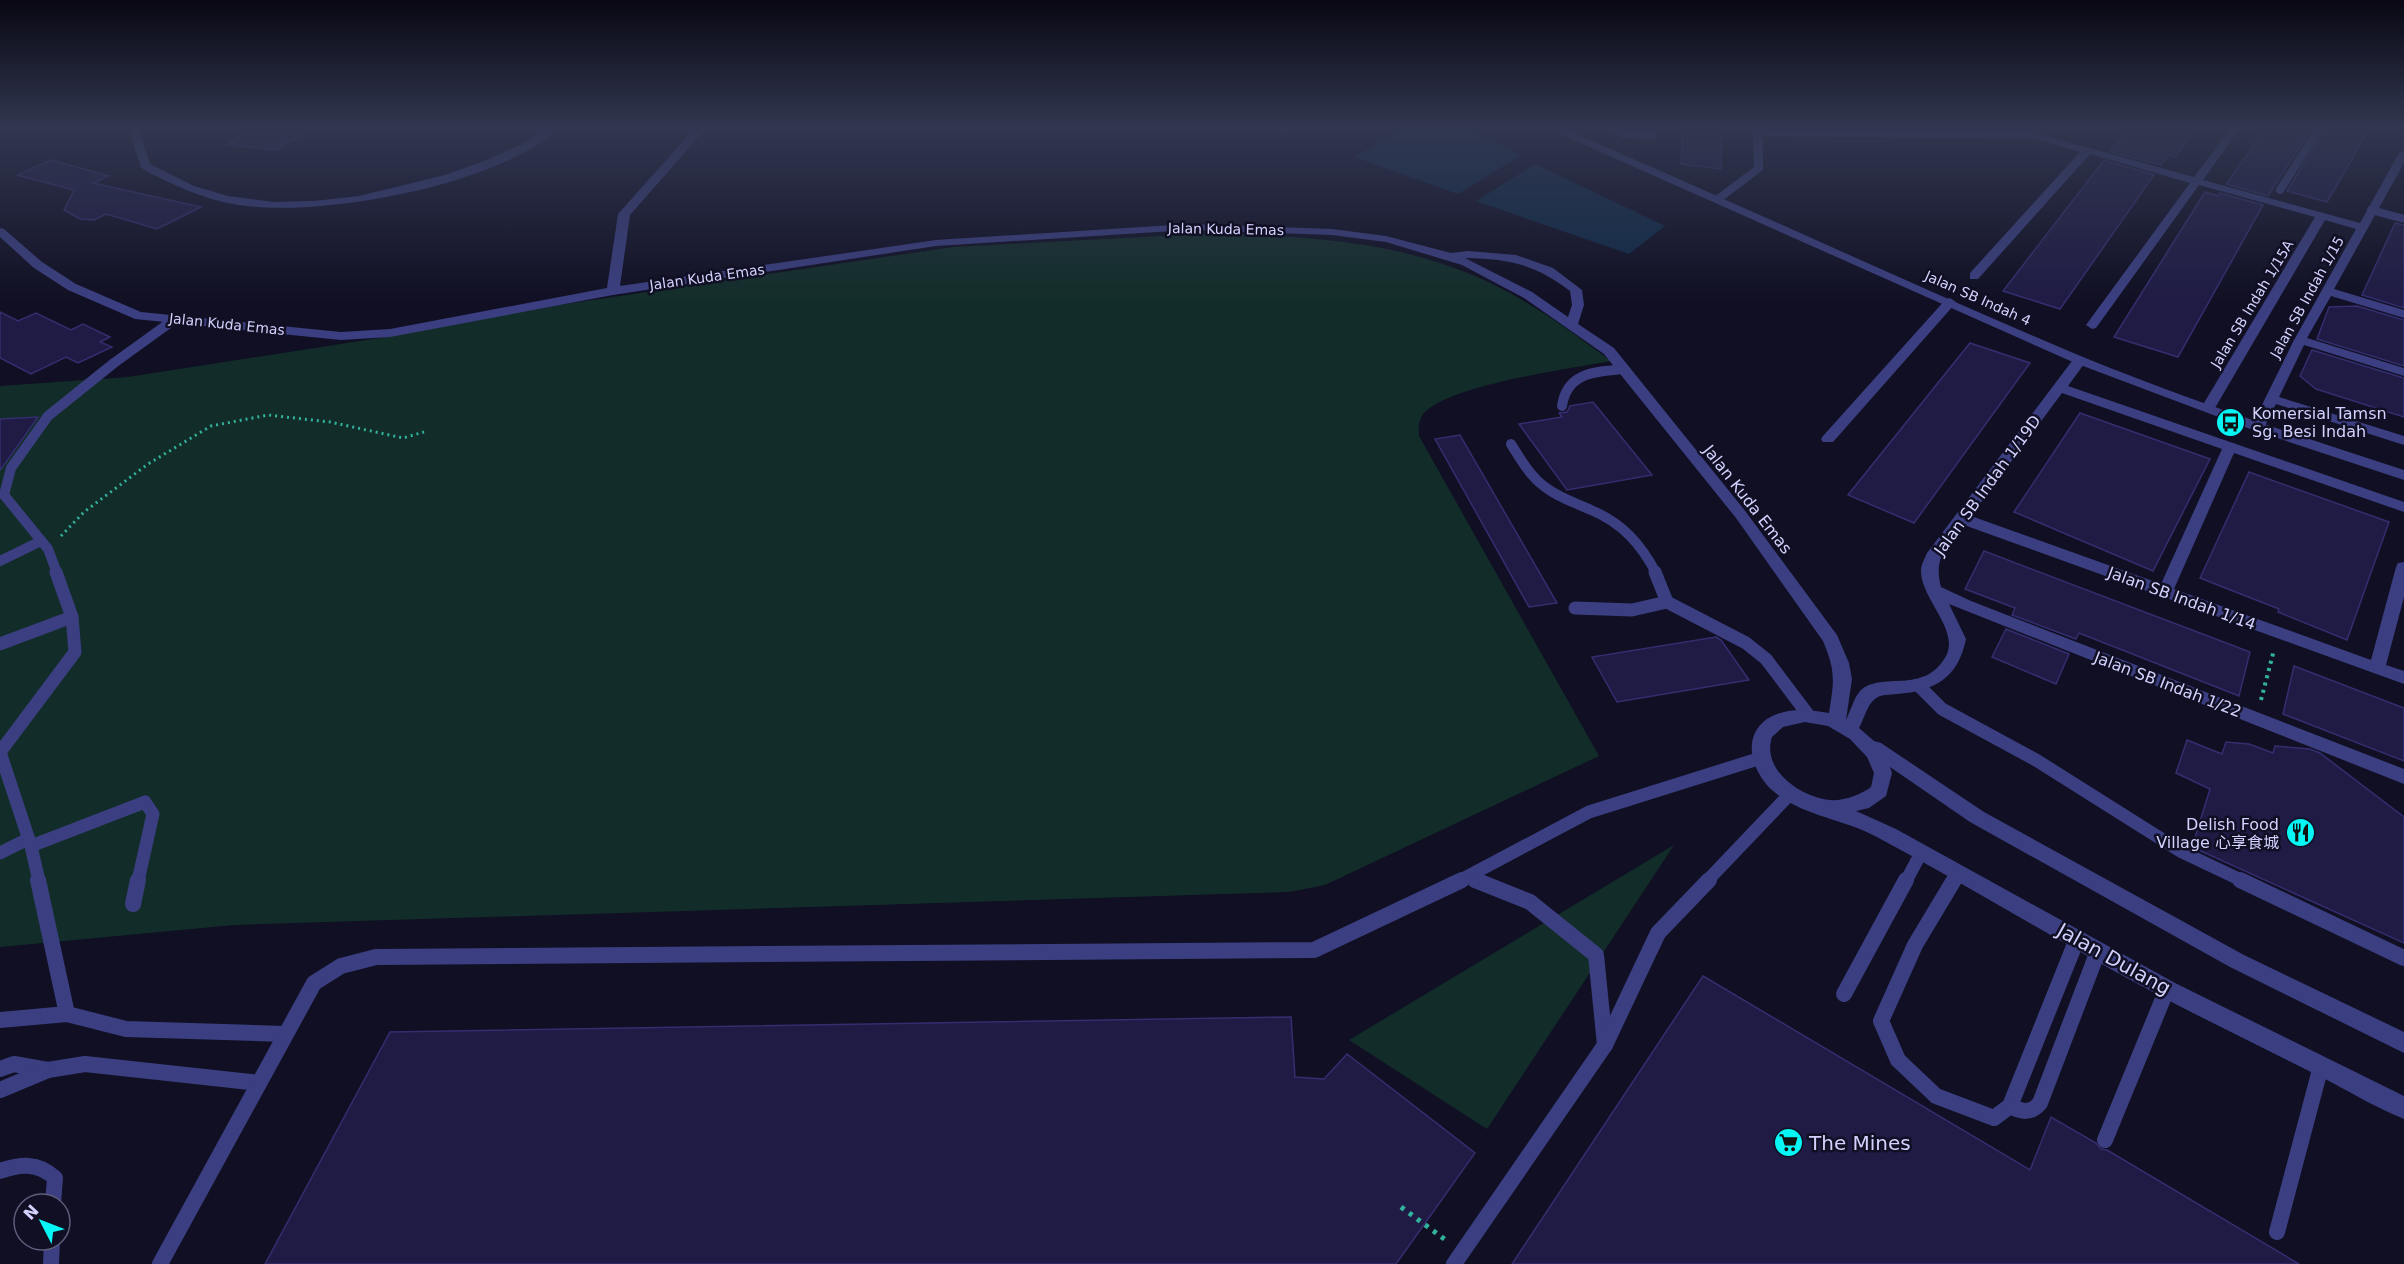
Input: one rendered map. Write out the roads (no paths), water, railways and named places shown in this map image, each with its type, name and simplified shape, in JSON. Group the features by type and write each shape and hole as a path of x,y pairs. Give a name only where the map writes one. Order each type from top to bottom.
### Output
{"street":[{"path":"183,185 239,202 291,207 335,203 423,185"},
{"path":"614,291 624,214 650,185"},
{"name":"Jalan SB Indah 4","path":"1685,185 2080,360 2258,427 2404,475"},
{"path":"1718,199 1737,185"},
{"path":"1974,276 2056,185"},
{"path":"2092,325 2193,185"},
{"path":"2211,185 2362,227"},
{"name":"Jalan SB Indah 1/15","path":"2258,427 2270,398 2300,340 2385,185"},
{"name":"Jalan SB Indah 1/15A","path":"2208,408 2322,215"},
{"name":"Jalan Kuda Emas","path":"0,231 38,265 72,287 139,316 340,336 390,333 614,291 936,243 1189,226 1332,232 1386,239 1440,253 1466,262 1528,295 1609,351 1741,515 1831,639 1841,663 1843,726"},
{"name":"Jalan Kuda Emas","path":"1440,253 1494,256 1536,265 1550,271 1576,291 1578,305 1572,324"},
{"path":"2327,291 2404,314"},
{"path":"1828,439 1950,302"},
{"path":"2300,340 2404,372"},
{"name":"Jalan SB Indah 1/19D","path":"1843,726 1866,696 1876,690 1919,686 1939,675 1954,657 1958,639 1934,590 1929,570 1931,562 1960,518 2080,360"},
{"path":"2059,387 2404,507"},
{"path":"2270,398 2404,441"},
{"path":"2165,592 2230,447"},
{"name":"Jalan SB Indah 1/14","path":"1960,518 2404,678"},
{"path":"2377,669 2404,567"},
{"name":"Jalan SB Indah 1/22","path":"1934,590 1965,605 2404,777"},
{"path":"1869,744 1880,760 1884,777 1880,792 1867,802 1849,808 1827,807 1808,802 1791,793 1771,777 1761,758 1760,742 1766,730 1778,721 1796,716 1809,716 1843,726 1977,817 2237,961 2404,1043"},
{"name":"Jalan Dulang","path":"1827,807 1862,821 1922,853 2167,989 2404,1108"}],"lane":[{"path":"2280,190 2283,185"},
{"path":"2371,210 2404,219"},
{"path":"67,1014 30,843 0,752 75,652 72,617 45,545 4,495 11,468 48,416 114,363 175,319"},
{"path":"1562,406 1565,391 1578,380 1593,372 1624,369"},
{"path":"1511,444 1538,482 1554,494 1618,523 1637,541 1661,581 1667,602"},
{"path":"0,561 45,545"},
{"path":"1575,608 1630,612 1667,602 1746,643 1766,659 1809,716"},
{"path":"0,644 72,617"},
{"path":"1919,686 1941,709 2036,760 2182,852 2404,958"},
{"path":"160,1264 314,983 341,966 376,957 1314,950 1468,877 1589,812 1761,758"},
{"path":"1454,1264 1605,1045 1658,933 1791,793"},
{"path":"0,853 145,802 153,814 133,904"},
{"path":"1844,994 1922,853"},
{"path":"1958,874 1932,911 1898,978 1881,1021 1898,1060 1936,1096 1994,1118 2010,1106 2023,1080 2077,939"},
{"path":"1468,877 1530,902 1596,955 1605,1045"},
{"path":"2010,1106 2019,1112 2027,1113 2035,1110 2040,1103 2098,951"},
{"path":"2105,1140 2167,989"},
{"path":"0,1020 67,1014 126,1029 285,1034"},
{"path":"0,1069 14,1064 48,1070"},
{"path":"0,1090 48,1070 86,1064 259,1083"},
{"path":"2277,1232 2321,1066"},
{"path":"0,1171 30,1164 46,1168 55,1178 54,1192"}],"water":[{"path":"1433,185 1473,185 1458,194"},
{"path":"1502,185 1579,185 1665,226 1629,254 1476,201"}],"place":[{"name":"Komersial Tamsn Sg. Besi Indah","path":"2231,422"},
{"name":"Delish Food Village 心享食城","path":"2300,833"},
{"name":"The Mines","path":"1788,1143"}]}
